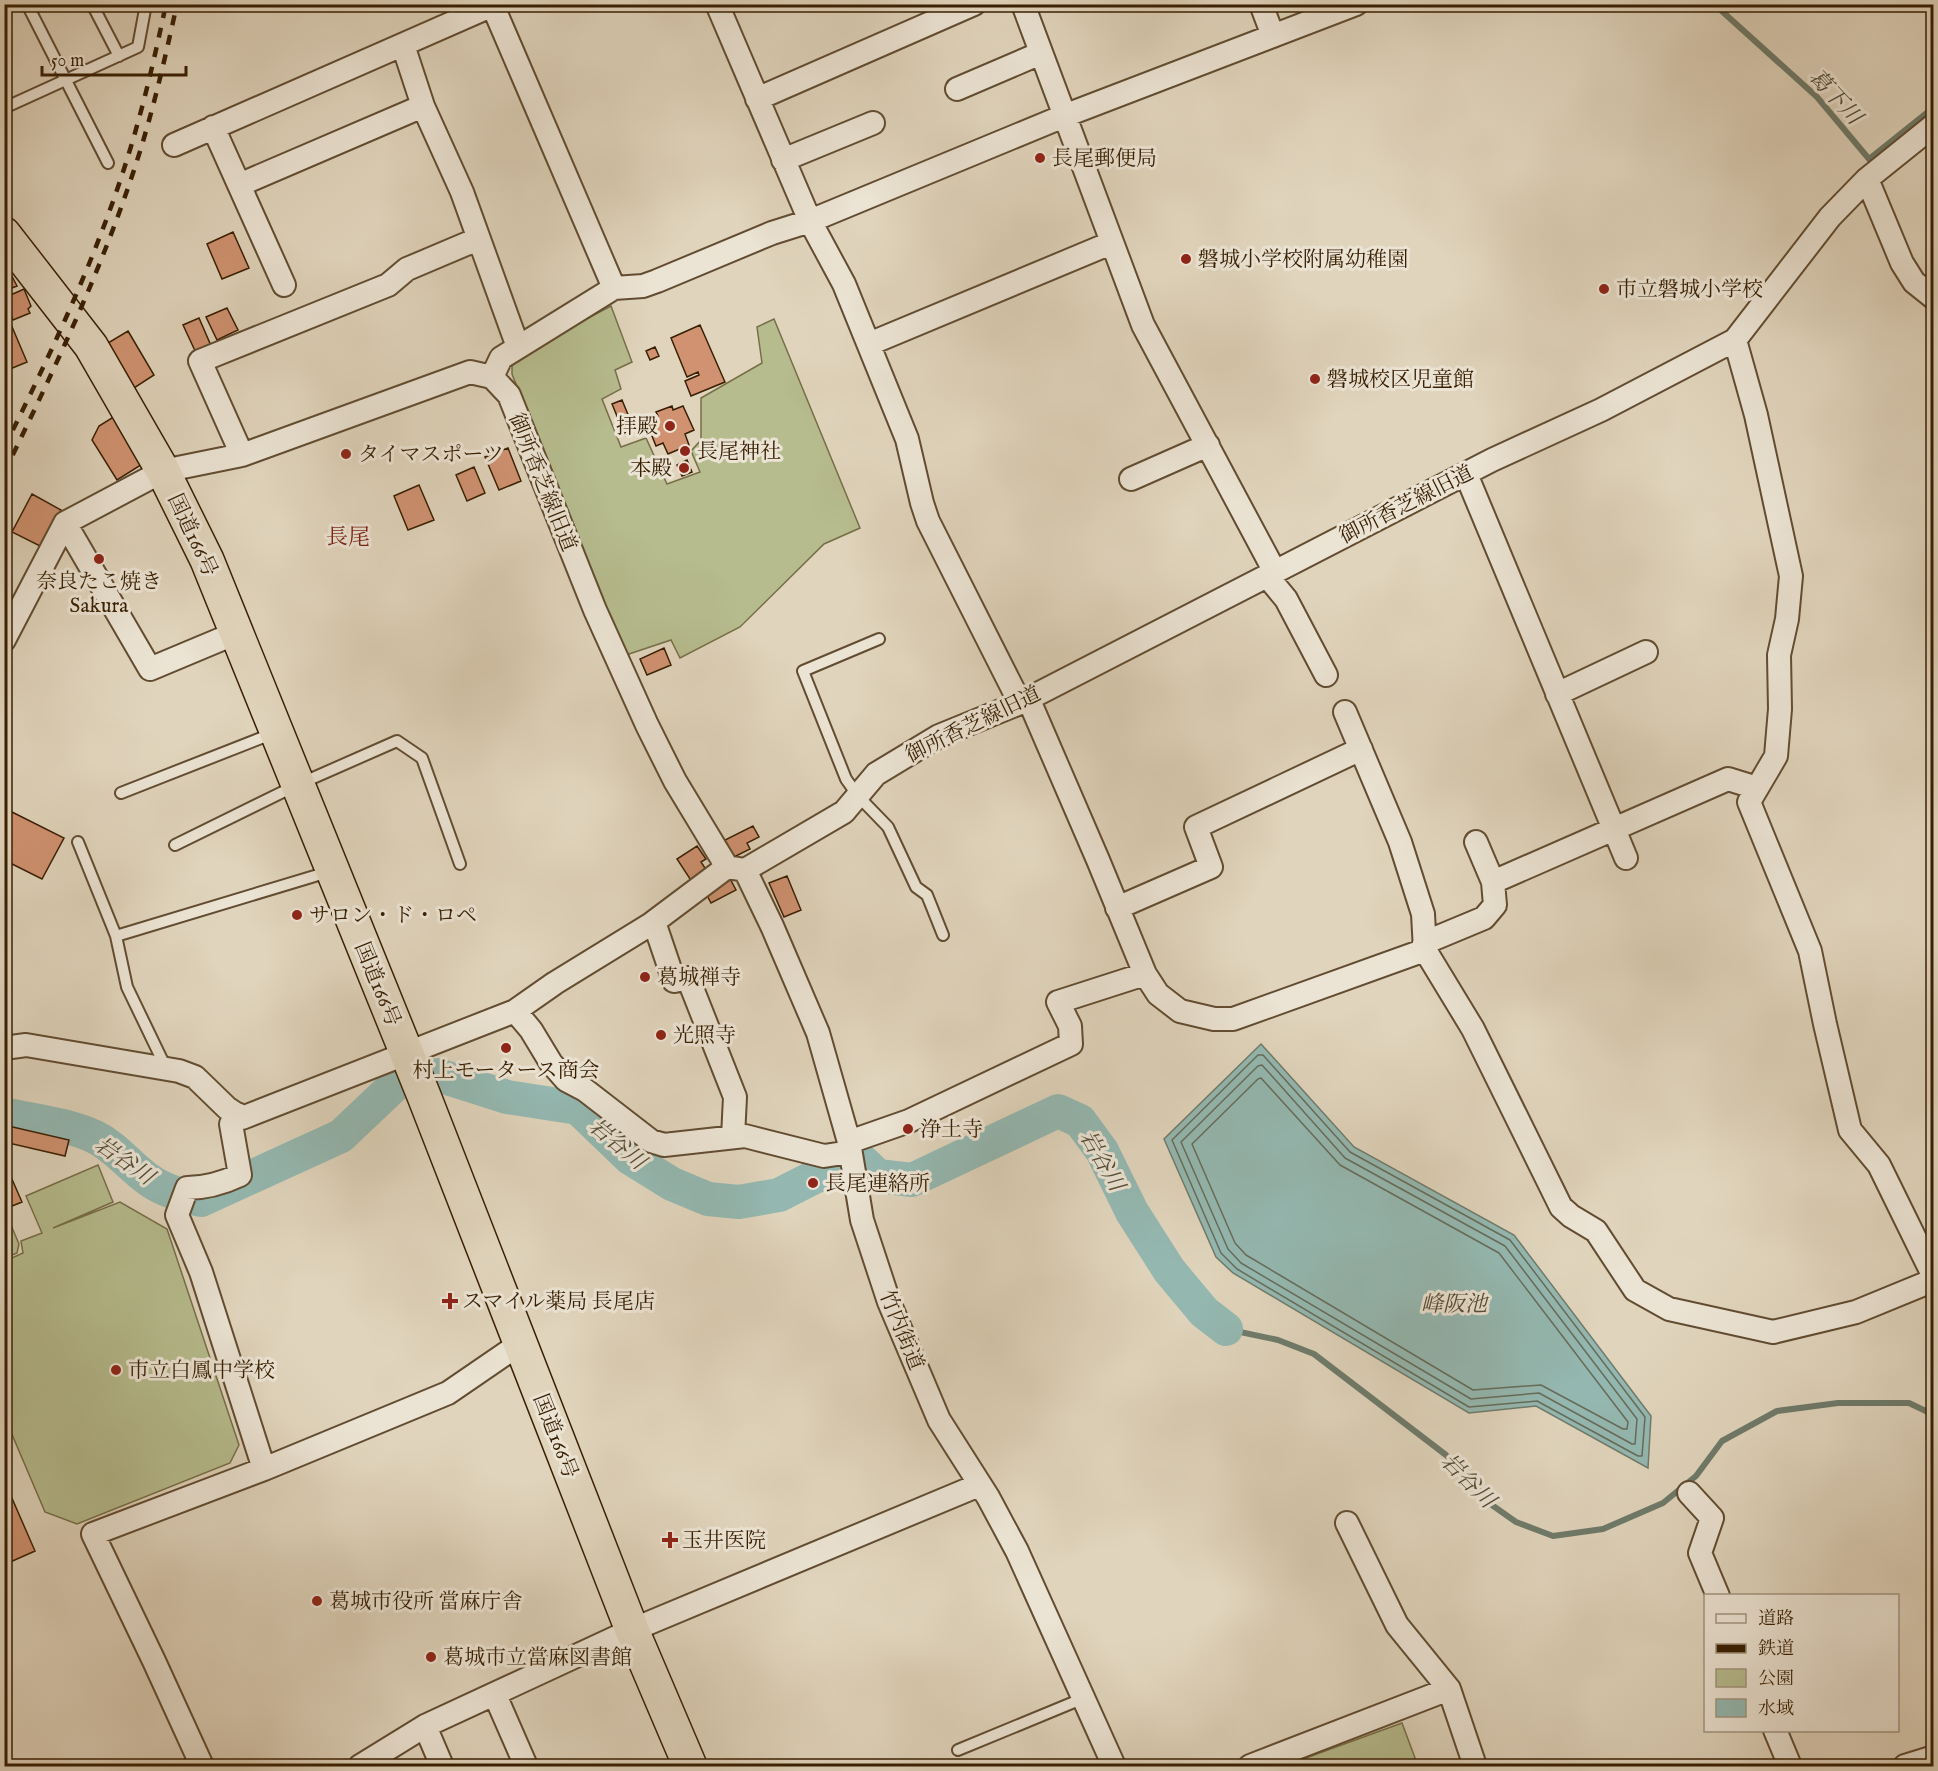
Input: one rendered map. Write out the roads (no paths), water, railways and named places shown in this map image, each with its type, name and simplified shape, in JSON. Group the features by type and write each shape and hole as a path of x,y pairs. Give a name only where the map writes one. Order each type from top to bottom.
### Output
{"highway":[{"name":"国道166号","path":"4,234 91,346 163,471 207,560 424,1096 632,1630 690,1767"}],"street":[{"path":"717,4 810,221 844,284 908,439 928,521 1024,700 1145,974 1158,994 1180,1011 1214,1019 1233,1019 1425,946 1484,918 1495,905 1492,882 1476,842"},
{"path":"757,99 974,4"},
{"path":"1023,4 1143,325 1208,445 1271,574 1326,675"},
{"path":"1261,4 1273,36"},
{"path":"4,640 65,523 163,471 242,455 470,372 492,377 501,358 614,288 643,286 657,282 1064,116 1356,4"},
{"path":"174,145 493,5 614,288"},
{"path":"403,45 423,106 462,192 518,347"},
{"path":"957,89 1041,53"},
{"path":"239,185 423,106"},
{"path":"783,160 873,123"},
{"name":"御所香芝線旧道","path":"492,377 509,395 595,610 656,744 675,781 736,869 844,812 876,774 939,736 1024,700 1466,474 1601,410 1735,340 1830,217 1867,179 1934,125"},
{"path":"213,127 284,285"},
{"path":"1867,179 1902,263 1914,282 1934,298"},
{"path":"242,455 200,361 388,285 407,269 478,238"},
{"path":"869,344 1111,243"},
{"path":"1345,712 1400,842 1423,914 1425,946 1473,1029 1561,1207 1596,1231 1635,1290 1669,1310 1773,1332 1856,1312 1934,1278 1879,1165 1850,1130 1810,951 1749,802 1776,756 1780,709 1779,655 1787,620 1791,576 1756,415 1735,340"},
{"path":"1131,479 1208,445"},
{"path":"1466,474 1626,858"},
{"path":"65,523 150,669 236,633"},
{"path":"1557,694 1646,652"},
{"path":"1117,908 1211,867 1196,827 1361,749"},
{"path":"1492,882 1728,779 1757,788"},
{"path":"4,1048 26,1046 166,1069 195,1077 242,1118 515,1011 555,983 736,869"},
{"name":"竹内街道","path":"736,869 772,926 818,1033 851,1154 862,1220 889,1302 939,1420 988,1497 1017,1551 1114,1767"},
{"path":"654,922 674,981 688,978 735,1097 734,1137"},
{"path":"515,1011 531,1030 551,1063 566,1080 585,1089 651,1141 664,1145 745,1136 824,1156 851,1154 909,1121 1071,1044 1070,1026 1058,1002 1145,974"},
{"path":"237,1114 231,1124 240,1175 204,1188 187,1188 177,1215 201,1272 264,1469"},
{"path":"202,1767 93,1534 264,1469 448,1393 521,1343"},
{"path":"360,1767 425,1726 632,1630 979,1485"},
{"path":"1689,1493 1712,1518 1700,1553 1717,1594"},
{"path":"1347,1523 1396,1625 1449,1689 1475,1767"},
{"path":"1250,1767 1449,1689"},
{"path":"495,1695 526,1767"},
{"path":"425,1726 442,1767"},
{"path":"1775,1732 1790,1767"},
{"path":"1905,1767 1934,1757"}],"lane":[{"path":"27,4 108,163"},
{"path":"92,4 119,56"},
{"path":"4,108 138,47 146,4"},
{"path":"879,639 803,671 846,779 858,796 888,827 916,887 927,895 943,935"},
{"path":"121,793 276,732"},
{"path":"175,844 297,785 397,741 422,758 460,864"},
{"path":"78,842 116,936 127,987 166,1069"},
{"path":"116,936 332,871"},
{"path":"958,1750 1084,1698"}],"water":[{"name":"峰阪池","path":"1261,1044 1354,1147 1514,1235 1651,1416 1648,1468 1536,1406 1469,1413 1233,1273 1216,1257 1164,1139"}],"waterway":[{"name":"葛下川","path":"1714,4 1817,97 1869,159 1934,107"},
{"name":"岩谷川","path":"4,1114 62,1126 95,1137 110,1146 155,1184 174,1193 201,1200 341,1136 399,1081 438,1075 507,1097 578,1108 630,1158 672,1184 708,1199 739,1202 779,1195 838,1165 859,1158 878,1176 912,1180 1058,1111 1080,1121 1102,1151 1132,1212 1169,1270 1204,1312 1226,1329"},
{"name":"岩谷川","path":"1226,1329 1278,1340 1314,1354 1446,1455 1478,1488 1489,1503 1516,1522 1553,1536 1603,1529 1663,1503 1696,1476 1722,1441 1777,1411 1838,1403 1909,1403 1934,1415"}],"railway":[{"path":"4,448 37,381 98,243 130,151 166,4"},
{"path":"4,473 73,326 119,214 151,113 177,4"}],"place":[{"name":"長尾郵便局","path":"1040,158"},
{"name":"磐城小学校附属幼稚園","path":"1186,259"},
{"name":"市立磐城小学校","path":"1604,289"},
{"name":"磐城校区児童館","path":"1315,379"},
{"name":"拝殿","path":"670,426"},
{"name":"長尾神社","path":"685,451"},
{"name":"タイマスポーツ","path":"346,454"},
{"name":"本殿","path":"684,468"},
{"name":"奈良たこ焼き Sakura","path":"99,559"},
{"name":"サロン・ド・ロペ","path":"297,915"},
{"name":"葛城禅寺","path":"645,977"},
{"name":"光照寺","path":"661,1035"},
{"name":"村上モータース商会","path":"506,1048"},
{"name":"浄土寺","path":"908,1129"},
{"name":"長尾連絡所","path":"813,1183"},
{"name":"スマイル薬局 長尾店","path":"450,1301"},
{"name":"市立白鳳中学校","path":"116,1370"},
{"name":"玉井医院","path":"670,1540"},
{"name":"葛城市役所 當麻庁舎","path":"317,1601"},
{"name":"葛城市立當麻図書館","path":"431,1657"}],"district":[{"name":"長尾","path":"348,536"}]}
